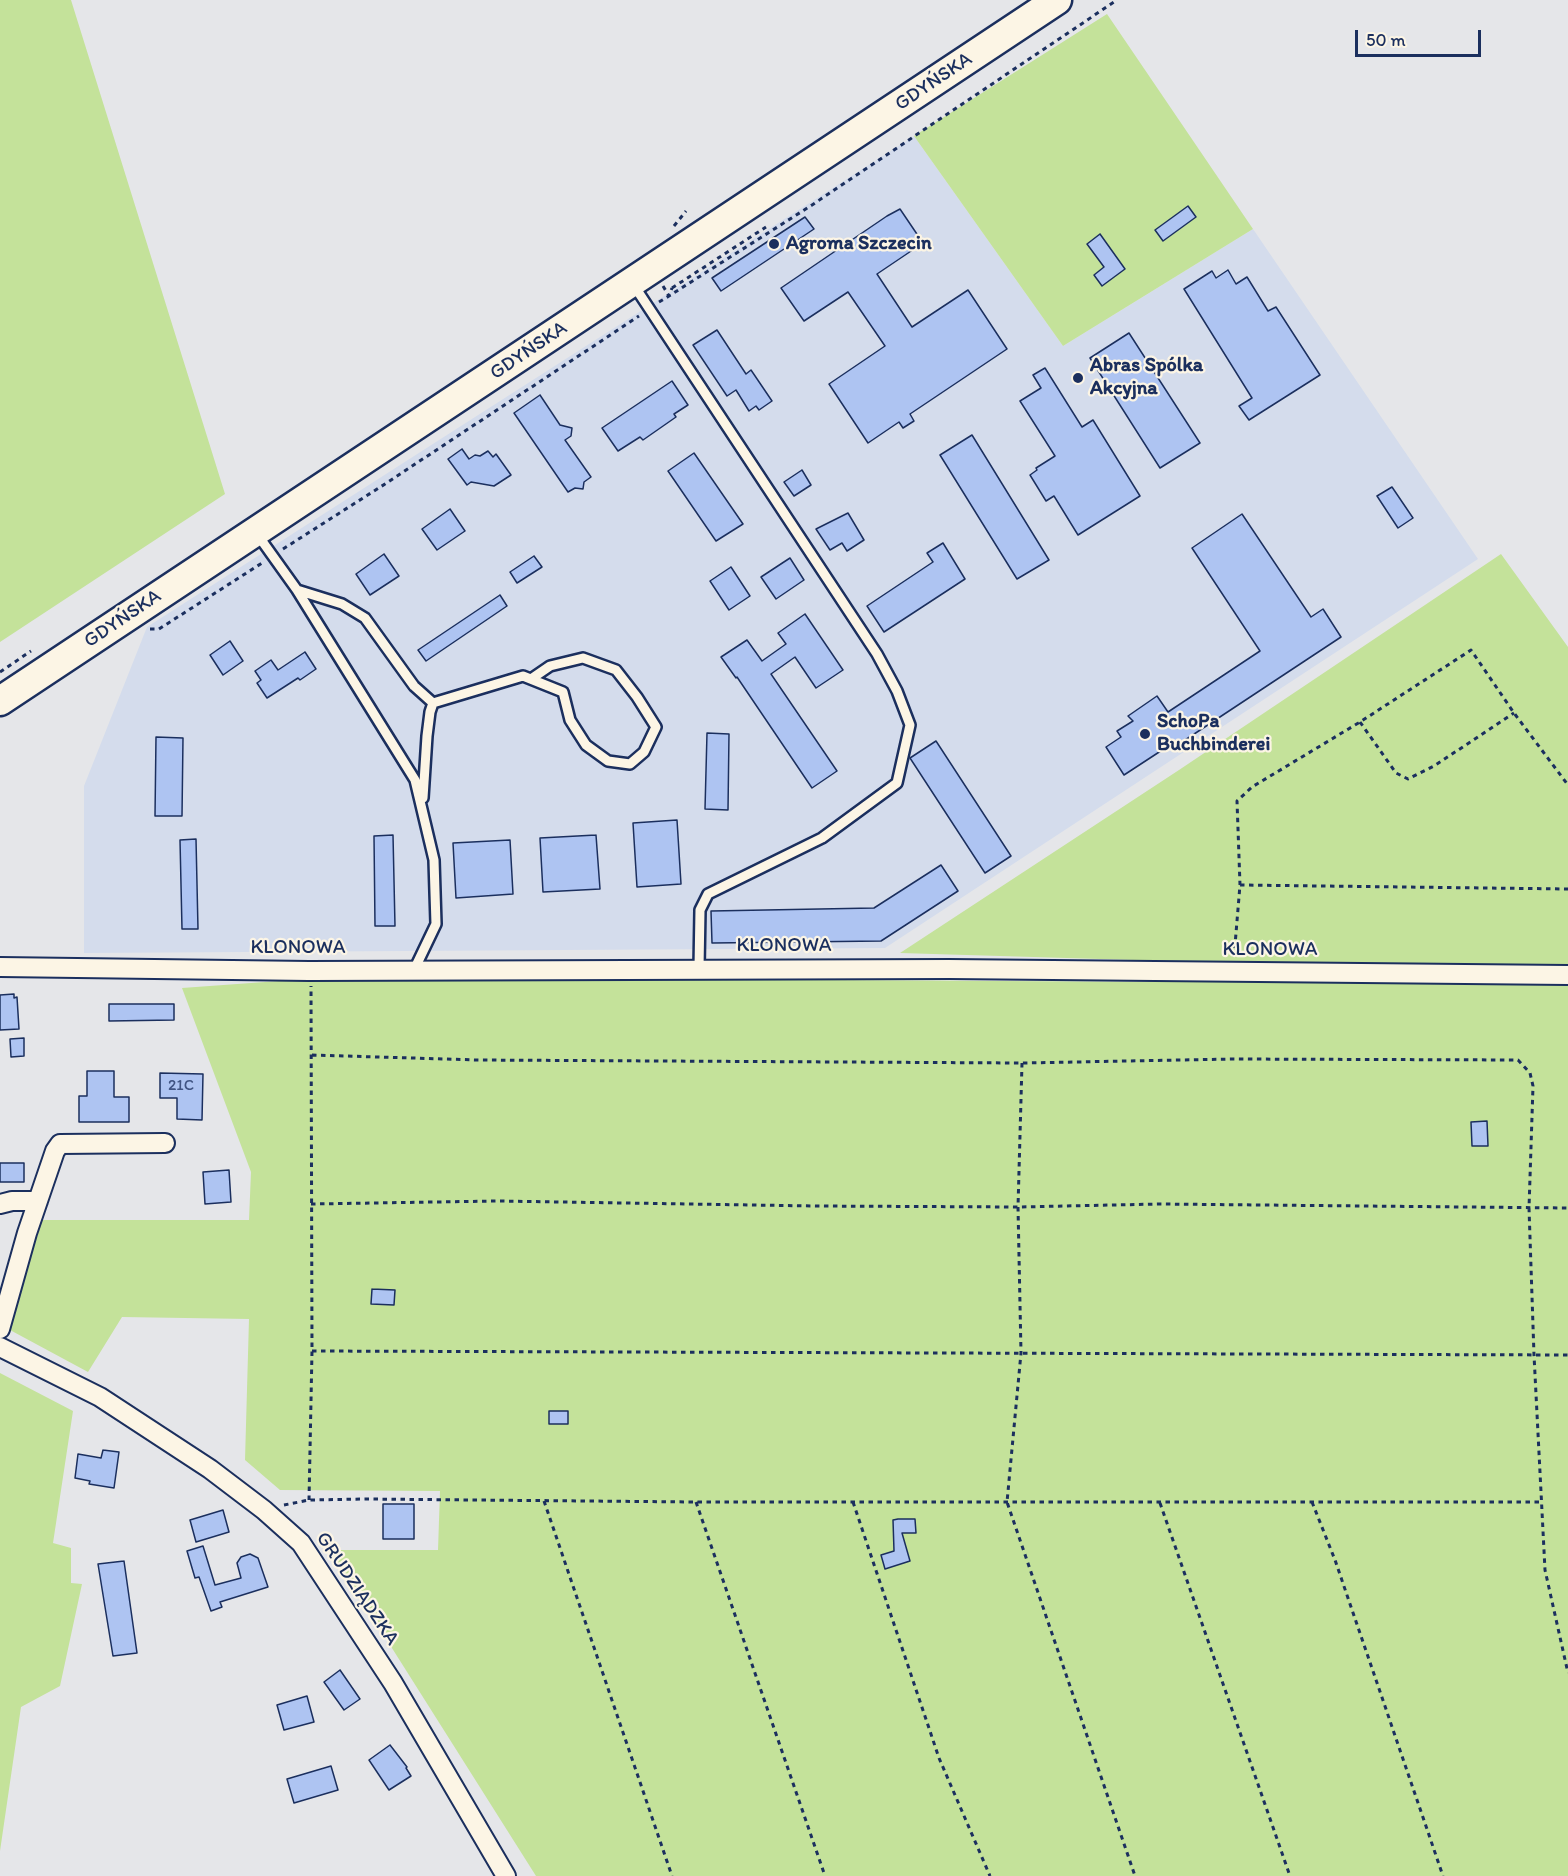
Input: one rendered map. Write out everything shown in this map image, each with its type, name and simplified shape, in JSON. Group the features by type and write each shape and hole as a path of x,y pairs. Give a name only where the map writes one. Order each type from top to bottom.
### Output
{"main road":[{"name":"GDYŃSKA","path":"0,700 255,531 652,280 1057,0"}],"street":[{"name":"KLONOWA","path":"0,967 309,971 949,969 1568,975"},
{"path":"0,1329 27,1233 55,1151 60,1144 165,1143"},
{"path":"0,1204 12,1201 38,1201"},
{"name":"GRUDZIĄDZKA","path":"0,1347 100,1397 210,1469 264,1510 301,1544 393,1683 506,1876"}],"lane":[{"path":"652,280 650,309 877,654 897,691 910,725 897,783 822,838 708,894 700,910 699,968"},
{"path":"255,531 297,590 416,780 434,860 436,924 414,969"},
{"path":"297,590 342,604 365,618 414,686 433,703"},
{"path":"433,703 523,676 563,692 570,720 586,745 608,761 630,764 644,752 656,727 616,670 583,658 550,666 531,679"},
{"path":"423,810 429,720 433,703"}],"path":[{"path":"148,629 159,629 386,484 669,296 812,205 1117,0"},
{"path":"652,280 669,296"},
{"path":"652,280 669,296"},
{"path":"1232,973 1240,885 1237,801 1252,787 1360,722 1471,650 1568,785"},
{"path":"1360,722 1396,773 1408,779 1434,766 1514,712"},
{"path":"1240,885 1568,889"},
{"path":"309,971 312,1055 312,1351 309,1500"},
{"path":"312,1055 502,1060 1022,1063 1234,1059 1518,1060 1530,1073 1533,1086 1529,1208 1533,1355 1545,1570 1568,1673"},
{"path":"1022,1063 1018,1207 1021,1353 1007,1502 1134,1876"},
{"path":"311,1204 497,1201 816,1206 1018,1207 1160,1204 1568,1208"},
{"path":"312,1351 1568,1355"},
{"path":"264,1510 309,1500 1541,1502"},
{"path":"544,1501 672,1876"},
{"path":"696,1502 825,1876"},
{"path":"853,1502 939,1758 990,1876"},
{"path":"1312,1502 1335,1560 1443,1876"},
{"path":"1160,1503 1290,1876"}],"shaded area":[{"path":"914,136 1063,346 1253,229 1478,559 885,948 84,953 84,786 147,627"}],"green space":[{"path":"0,0 71,0 225,494 0,642"},
{"path":"1107,14 1253,229 1063,346 914,136"},
{"path":"1501,554 1568,647 1568,1876 536,1876 330,1550 438,1550 440,1491 280,1490 245,1460 249,1319 122,1317 88,1372 10,1330 39,1220 249,1220 251,1172 182,988 334,977 1168,982 1167,961 900,953 1179,770"},
{"path":"0,1373 73,1411 53,1543 71,1548 71,1583 82,1584 60,1686 21,1707 0,1851"}],"building":[{"path":"1188,206 1196,217 1163,241 1155,230"},
{"path":"900,209 923,243 877,274 912,327 968,290 1007,349 910,414 914,421 903,428 899,422 868,443 829,384 885,346 848,292 804,321 781,288"},
{"path":"805,217 814,229 721,291 712,278"},
{"path":"1100,234 1125,269 1102,286 1094,275 1104,267 1087,244"},
{"path":"1228,270 1236,284 1247,277 1268,311 1276,307 1320,375 1249,420 1239,406 1252,398 1184,289 1212,271 1216,278"},
{"path":"717,330 746,374 751,370 772,401 759,410 756,406 749,411 736,390 727,396 693,345"},
{"path":"1129,333 1200,443 1160,468 1090,358"},
{"path":"1045,368 1082,427 1093,420 1140,496 1078,535 1054,496 1046,501 1030,475 1037,470 1036,468 1055,456 1020,401 1041,388 1033,375"},
{"path":"672,381 688,405 674,414 676,417 643,440 640,437 618,451 602,428"},
{"path":"540,395 560,425 572,428 571,436 565,440 591,477 584,482 583,489 575,488 568,492 514,413"},
{"path":"972,435 1049,560 1017,579 940,455"},
{"path":"462,449 469,459 488,451 493,457 496,454 511,475 494,486 471,482 467,485 448,459"},
{"path":"694,453 743,524 716,541 668,471"},
{"path":"802,470 811,485 794,496 784,482"},
{"path":"1392,487 1413,518 1398,528 1377,496"},
{"path":"450,509 465,531 437,550 422,529"},
{"path":"848,513 864,540 847,551 842,543 830,550 816,529"},
{"path":"1242,514 1311,617 1323,609 1341,637 1179,744 1176,741 1124,775 1106,747 1121,737 1117,731 1133,721 1128,716 1157,696 1168,712 1260,651 1192,548"},
{"path":"943,543 965,579 884,632 867,606 933,562 927,553"},
{"path":"384,554 399,576 370,595 356,574"},
{"path":"534,556 542,567 517,583 510,572"},
{"path":"790,558 804,580 776,599 761,577"},
{"path":"731,567 750,596 729,610 710,581"},
{"path":"500,595 507,606 426,661 418,650"},
{"path":"805,614 843,670 816,688 795,657 771,674 837,771 812,788 721,657 747,640 762,661 786,644 778,633"},
{"path":"230,641 243,661 223,675 210,655"},
{"path":"305,652 316,669 267,698 257,683 261,680 255,671 271,660 278,670"},
{"path":"707,733 729,734 728,810 705,809"},
{"path":"156,737 183,738 182,816 155,816"},
{"path":"936,741 1011,856 985,873 910,758"},
{"path":"677,820 681,884 637,887 633,823"},
{"path":"393,835 395,926 375,926 374,836"},
{"path":"596,835 600,889 543,892 540,838"},
{"path":"196,839 198,929 182,929 180,840"},
{"path":"510,840 513,894 456,898 453,843"},
{"path":"941,865 958,891 881,941 712,943 711,911 874,908"},
{"path":"14,994 14,998 17,997 19,1029 0,1030 0,995"},
{"path":"109,1004 174,1004 174,1020 109,1021"},
{"path":"24,1038 24,1056 11,1057 10,1039"},
{"path":"87,1071 114,1071 114,1097 129,1097 129,1122 79,1122 79,1096 87,1096"},
{"path":"160,1073 203,1074 202,1120 177,1119 177,1098 160,1098"},
{"path":"1487,1121 1488,1146 1472,1146 1471,1122"},
{"path":"0,1163 24,1163 24,1182 0,1182"},
{"path":"229,1170 231,1202 205,1204 203,1172"},
{"path":"372,1289 395,1290 394,1305 371,1304"},
{"path":"549,1411 568,1411 568,1424 549,1424"},
{"path":"103,1450 119,1452 114,1488 89,1484 90,1481 75,1478 78,1454 101,1458"},
{"path":"383,1504 414,1504 414,1539 383,1539"},
{"path":"223,1510 229,1532 196,1542 190,1520"},
{"path":"915,1519 916,1533 902,1533 910,1561 885,1569 881,1555 894,1551 893,1520"},
{"path":"203,1546 215,1585 241,1578 237,1563 241,1557 250,1554 258,1558 268,1587 220,1602 222,1607 211,1611 199,1577 195,1578 187,1551"},
{"path":"124,1561 137,1653 113,1656 98,1564"},
{"path":"340,1670 360,1699 344,1710 324,1682"},
{"path":"307,1696 314,1722 284,1730 277,1705"},
{"path":"390,1745 411,1776 389,1790 369,1760"},
{"path":"331,1766 338,1790 294,1803 287,1779"}],"place":[{"name":"Agroma Szczecin","path":"774,244"},
{"name":"Abras Spólka Akcyjna","path":"1078,378"},
{"name":"SchoPa Buchbinderei","path":"1145,734"}]}
